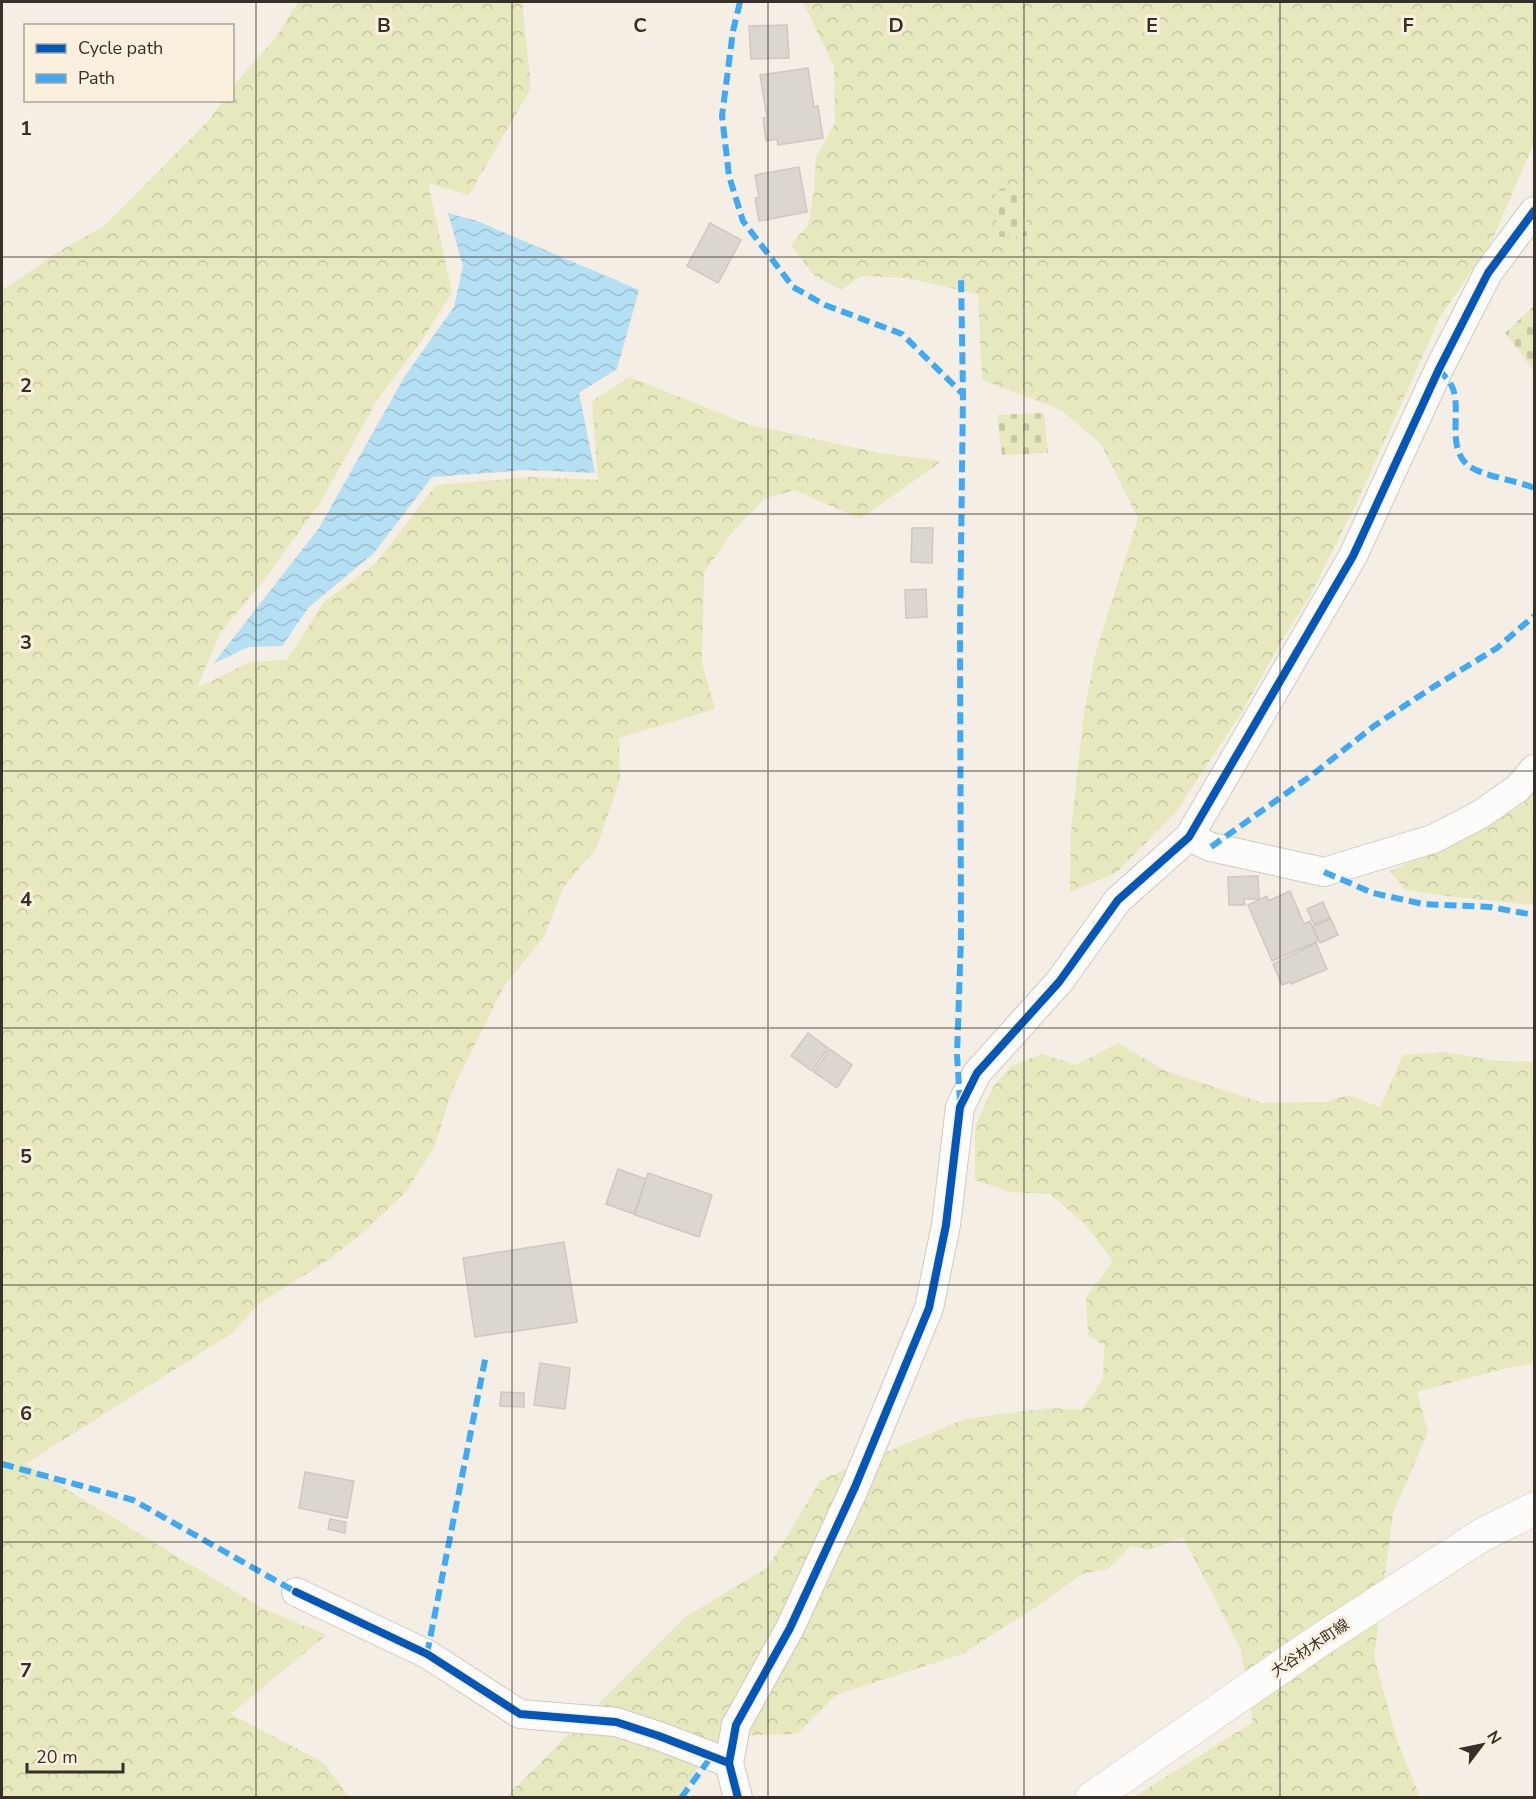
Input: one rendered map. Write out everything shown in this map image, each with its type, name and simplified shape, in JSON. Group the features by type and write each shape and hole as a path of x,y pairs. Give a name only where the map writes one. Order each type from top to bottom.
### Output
{"main road":[{"name":"大谷材木町線","path":"1092,1797 1317,1642 1482,1535 1534,1509"}],"street":[{"path":"738,1797 729,1762 736,1725 795,1617 855,1487 929,1308 946,1225 960,1107 977,1073 1059,981 1118,900 1189,837 1353,556 1439,369 1488,273 1534,211"},
{"path":"1189,837 1211,847 1324,872 1433,839 1481,814 1518,788 1534,769"},
{"path":"296,1592 427,1654 520,1714 616,1722 729,1762"}],"green space":[{"path":"298,2 522,2 531,88 469,195 428,183 452,292 420,343 377,400 320,503 263,581 220,633 197,688 250,662 287,660 324,602 378,561 436,485 529,477 598,480 592,401 630,377 747,424 879,453 942,461 860,519 795,490 764,499 734,530 704,572 702,663 715,709 619,738 620,779 597,847 563,888 544,937 504,986 451,1093 435,1146 406,1192 360,1235 328,1260 259,1304 231,1334 25,1464 260,1607 326,1635 231,1714 324,1763 349,1797 2,1797 2,286 6,288 58,252 104,226 208,121 222,102 234,102 234,85 276,37"},
{"path":"803,2 1534,2 1534,143 1491,243 1441,315 1358,500 1309,598 1285,635 1243,710 1176,812 1116,873 1070,892 1071,832 1083,720 1095,655 1138,518 1101,444 1061,410 982,380 978,294 907,278 861,276 841,290 814,275 791,245 808,225 814,191 816,157 835,123 834,67"},
{"path":"1013,188 1026,217 1027,236 998,237 995,189"},
{"path":"1534,306 1534,371 1505,333"},
{"path":"1044,413 1048,453 1002,455 997,415"},
{"path":"1534,791 1534,905 1438,895 1404,889 1390,871 1487,827 1522,805"},
{"path":"1118,1043 1166,1071 1263,1103 1326,1102 1347,1095 1380,1107 1403,1055 1445,1052 1496,1061 1534,1062 1534,1363 1417,1392 1428,1432 1393,1513 1374,1657 1398,1743 1420,1797 1134,1797 1253,1722 1241,1650 1183,1537 1149,1550 1131,1546 1108,1569 1082,1574 1039,1605 962,1654 836,1695 797,1734 725,1736 694,1772 682,1797 505,1798 684,1618 768,1567 821,1480 965,1419 1049,1408 1082,1410 1103,1379 1104,1346 1088,1335 1086,1297 1113,1261 1085,1224 1050,1194 1011,1192 975,1180 975,1127 993,1087 1011,1066 1042,1054 1076,1065"}],"water":[{"path":"448,213 477,221 639,290 617,369 579,393 595,473 525,470 432,477 374,553 309,607 282,646 248,647 213,664 319,528 405,376 454,307 463,266"}],"building":[{"path":"787,25 789,58 751,59 749,26"},
{"path":"808,68 814,107 818,106 823,138 778,145 777,139 766,141 763,118 767,117 760,75"},
{"path":"799,167 807,212 759,221 755,198 759,197 755,175"},
{"path":"710,223 741,240 718,283 687,266"},
{"path":"912,528 933,528 932,563 911,562"},
{"path":"926,589 927,617 906,618 905,590"},
{"path":"1258,876 1259,899 1244,899 1245,905 1229,905 1228,877"},
{"path":"1290,891 1304,924 1310,921 1318,941 1272,961 1248,905 1267,896 1268,901"},
{"path":"1323,902 1330,918 1314,924 1307,909"},
{"path":"1331,919 1338,935 1320,943 1313,926"},
{"path":"1316,943 1327,969 1291,984 1290,982 1282,985 1273,964"},
{"path":"808,1033 828,1048 812,1071 791,1056"},
{"path":"830,1049 852,1065 837,1088 814,1072"},
{"path":"618,1169 646,1179 634,1214 606,1204"},
{"path":"648,1173 712,1195 699,1237 635,1215"},
{"path":"564,1242 577,1322 475,1337 463,1258"},
{"path":"540,1363 570,1368 565,1409 534,1405"},
{"path":"501,1392 524,1393 524,1407 500,1406"},
{"path":"305,1472 354,1481 347,1518 299,1508"},
{"path":"330,1519 346,1522 345,1533 328,1529"}],"marked path":[{"path":"740,2 733,31 722,116 729,176 743,221 793,287 825,305 902,334 963,394"},
{"path":"960,1102 957,1055 961,938 960,630 963,394 961,275"},
{"path":"1439,369 1454,392 1456,441 1462,459 1469,466 1483,473 1534,488"},
{"path":"1211,847 1312,775 1374,726 1497,648 1534,616"},
{"path":"1324,872 1373,893 1423,904 1490,907 1534,915"},
{"path":"427,1654 486,1355"},
{"path":"2,1464 133,1500 296,1592"},
{"path":"681,1798 711,1757"}],"cycle path":[{"path":"738,1798 729,1763 736,1725 790,1628 855,1487 929,1308 946,1225 960,1107 977,1073 1059,982 1118,900 1189,837 1353,556 1439,369 1488,273 1534,211"},
{"path":"296,1592 427,1654 520,1714 616,1722 729,1763"}]}
